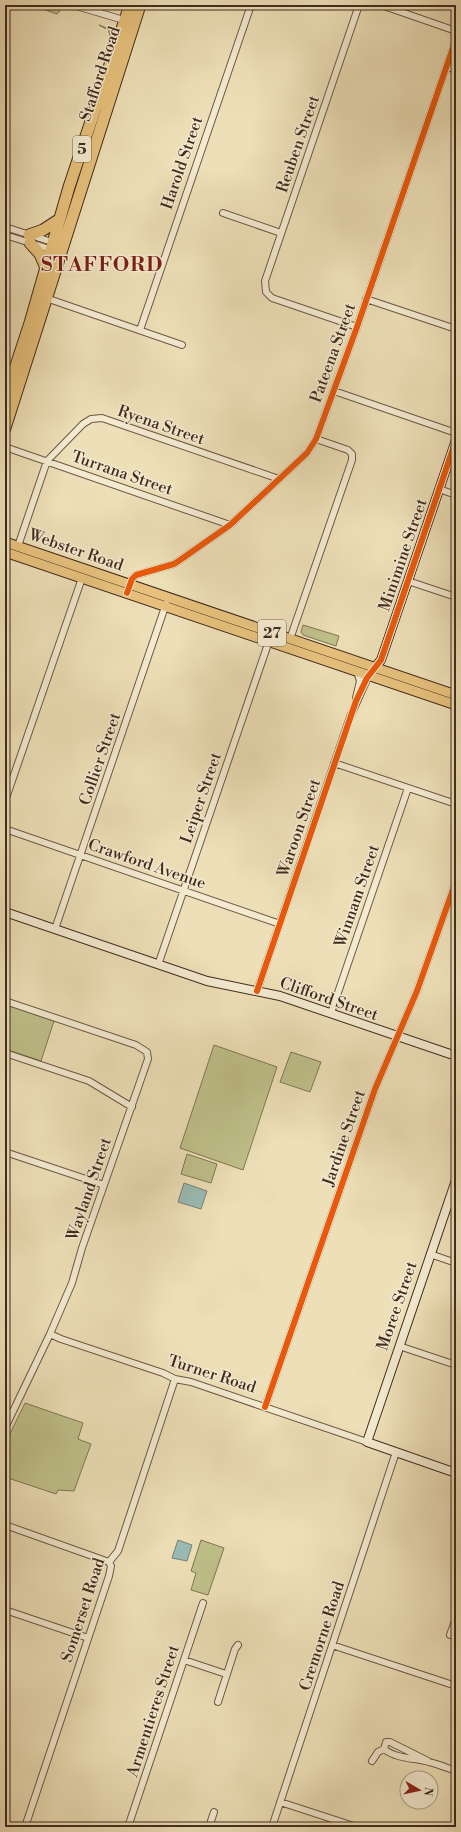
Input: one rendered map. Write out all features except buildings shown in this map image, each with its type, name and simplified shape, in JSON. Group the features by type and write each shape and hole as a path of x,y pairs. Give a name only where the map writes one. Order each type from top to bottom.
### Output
{"highway":[{"name":"Stafford Road","path":"5,428 46,298 57,247 129,22 130,5"},
{"name":"Stafford Road","path":"5,399 46,268 57,247 60,219 129,22 140,5"},
{"path":"46,268 40,254 30,239 60,219"}],"main road":[{"name":"Webster Road","path":"5,542 130,584 167,601 269,641 456,705"},
{"name":"Webster Road","path":"5,552 127,593 167,601 290,639 456,695"}],"street":[{"path":"73,5 129,22"},
{"name":"Harold Street","path":"140,330 250,5"},
{"name":"Reuben Street","path":"357,327 272,298 266,292 265,281 359,5"},
{"path":"381,5 456,31"},
{"name":"Pateena Street","path":"130,584 134,576 139,573 174,564 230,524 307,453 316,439 357,327 456,39"},
{"path":"447,67 456,70"},
{"path":"223,213 281,233"},
{"path":"5,227 30,239"},
{"path":"5,235 30,239 57,247"},
{"path":"46,298 182,345"},
{"path":"366,299 456,329"},
{"path":"334,392 456,433"},
{"name":"Ryena Street","path":"47,461 83,424 91,419 102,418 279,479"},
{"path":"290,639 352,460 352,454 348,450 316,439"},
{"name":"Minimine Street","path":"369,675 381,660 456,440"},
{"name":"Turrana Street","path":"5,447 230,524"},
{"path":"18,546 47,461"},
{"path":"439,489 456,495"},
{"path":"5,801 82,578"},
{"path":"408,581 456,597"},
{"path":"127,593 130,584"},
{"name":"Collier Street","path":"55,928 167,601"},
{"name":"Leiper Street","path":"158,964 269,641"},
{"name":"Waroon Street","path":"356,701 360,681 357,671"},
{"name":"Waroon Street","path":"256,991 356,701 369,675"},
{"path":"334,763 456,804"},
{"name":"Winnam Street","path":"331,1013 408,788"},
{"name":"Crawford Avenue","path":"5,829 280,924"},
{"name":"Jardine Street","path":"265,1407 366,1113 417,991 456,881"},
{"name":"Clifford Street","path":"5,912 220,985 280,996 456,1056"},
{"name":"Wayland Street","path":"5,1001 136,1045 147,1052 148,1062 104,1185 72,1283 50,1334 5,1428"},
{"path":"5,1053 89,1081 132,1107"},
{"path":"5,1152 104,1185"},
{"name":"Moree Street","path":"367,1442 456,1180"},
{"path":"430,1254 456,1263"},
{"name":"Turner Road","path":"50,1334 163,1373 175,1379 191,1382 456,1473"},
{"path":"399,1346 456,1365"},
{"name":"Somerset Road","path":"25,1827 109,1576 111,1566 109,1562 118,1551 175,1379"},
{"name":"Cremorne Road","path":"272,1827 396,1452"},
{"path":"5,1525 109,1562"},
{"name":"Armentieres Street","path":"128,1827 203,1603"},
{"path":"5,1610 88,1638"},
{"path":"450,1634 456,1618"},
{"path":"218,1702 226,1674 235,1649 238,1645"},
{"path":"332,1645 456,1686"},
{"path":"184,1660 226,1674"},
{"path":"372,1761 378,1752 384,1749 385,1744 390,1742 428,1761 456,1771"},
{"path":"384,1749 408,1758 428,1761"},
{"path":"280,1802 357,1827"},
{"path":"209,1827 214,1812"}],"green space":[{"path":"36,5 53,5 61,7 57,14 37,7"},
{"path":"99,25 109,29 112,35 105,59 110,35 108,30"},
{"path":"303,625 339,636 336,646 303,635 301,632"},
{"path":"5,1004 54,1021 41,1061 5,1049"},
{"path":"214,1045 277,1067 243,1170 180,1148"},
{"path":"291,1052 321,1062 310,1092 280,1082"},
{"path":"187,1154 217,1164 211,1183 181,1174"},
{"path":"25,1403 83,1423 78,1439 91,1444 74,1491 58,1490 56,1494 5,1477 5,1444"},
{"path":"201,1540 224,1548 208,1595 191,1590 196,1573 191,1571"}],"water":[{"path":"184,1183 207,1191 201,1209 178,1202"},
{"path":"178,1540 192,1545 187,1561 172,1558"}],"cycle path":[{"path":"127,593 132,579 136,575 174,564 230,525 307,453 316,439 357,327 456,39"},
{"path":"257,991 356,701 367,678 381,660 456,440"},
{"path":"265,1407 375,1089 417,991 456,881"}],"district":[{"name":"STAFFORD","path":"102,265"}]}
